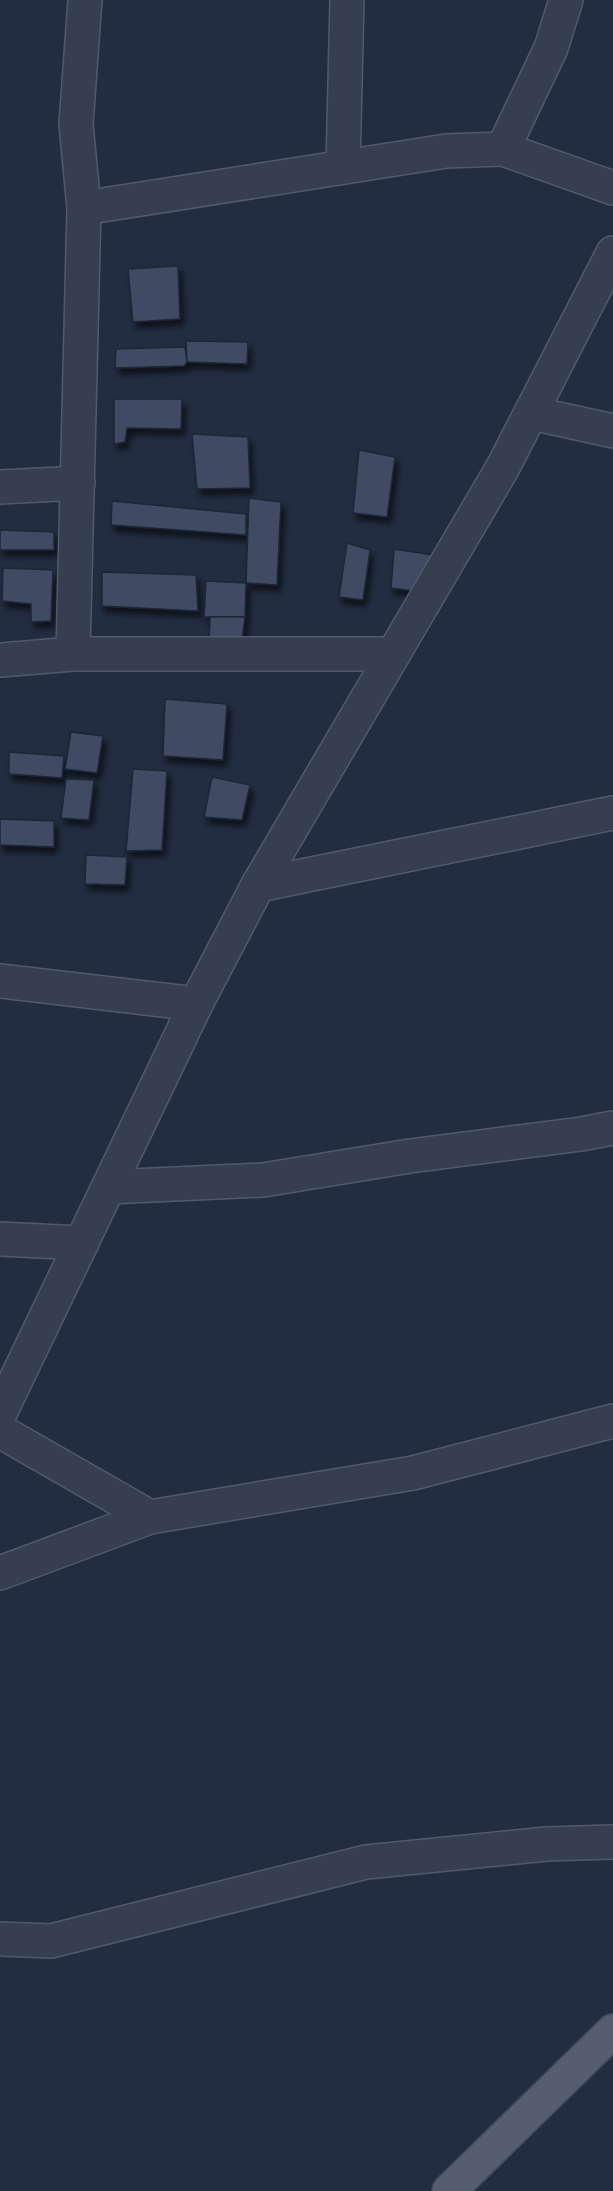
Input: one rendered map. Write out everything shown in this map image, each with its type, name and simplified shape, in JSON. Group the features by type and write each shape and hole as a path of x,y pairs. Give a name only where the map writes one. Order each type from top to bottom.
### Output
{"main road":[{"path":"449,2191 613,2031"}],"street":[{"path":"73,654 84,208 76,124 85,0"},
{"path":"343,167 347,0"},
{"path":"503,149 551,48 566,0"},
{"path":"84,208 446,151 503,149 613,188"},
{"path":"0,1413 196,1004 258,885 503,467 613,252"},
{"path":"531,413 613,431"},
{"path":"0,488 78,483"},
{"path":"0,660 73,654 393,654"},
{"path":"258,885 613,813"},
{"path":"0,981 196,1004"},
{"path":"109,1187 263,1180 410,1155 613,1128"},
{"path":"0,1239 82,1243"},
{"path":"0,1573 150,1517 413,1473 613,1421"},
{"path":"0,1431 150,1517"},
{"path":"0,1939 51,1941 366,1862 546,1844 613,1842"}],"building":[{"path":"178,266 180,319 133,322 128,269"},
{"path":"186,341 248,342 247,364 187,362"},
{"path":"185,347 187,362 184,366 115,368 116,349"},
{"path":"114,399 182,399 181,429 127,428 125,442 114,444"},
{"path":"192,434 248,437 250,488 197,489"},
{"path":"359,450 395,457 387,517 353,513"},
{"path":"249,498 281,502 277,585 246,583"},
{"path":"112,501 246,514 246,535 111,525"},
{"path":"0,530 54,532 54,550 0,550"},
{"path":"347,543 370,550 363,600 339,597"},
{"path":"394,549 433,555 429,593 391,588"},
{"path":"3,568 53,570 51,621 31,622 31,604 2,601"},
{"path":"102,572 196,575 198,611 102,606"},
{"path":"206,581 246,583 245,617 204,617"},
{"path":"210,617 245,617 241,647 209,645"},
{"path":"165,699 227,704 223,760 163,756"},
{"path":"71,732 103,736 97,773 65,769"},
{"path":"9,752 64,756 62,778 9,774"},
{"path":"133,769 167,771 162,850 126,851"},
{"path":"212,777 250,785 242,820 204,817"},
{"path":"66,779 94,780 89,820 61,818"},
{"path":"0,819 54,821 54,847 0,845"},
{"path":"86,855 127,857 125,885 85,884"}]}
